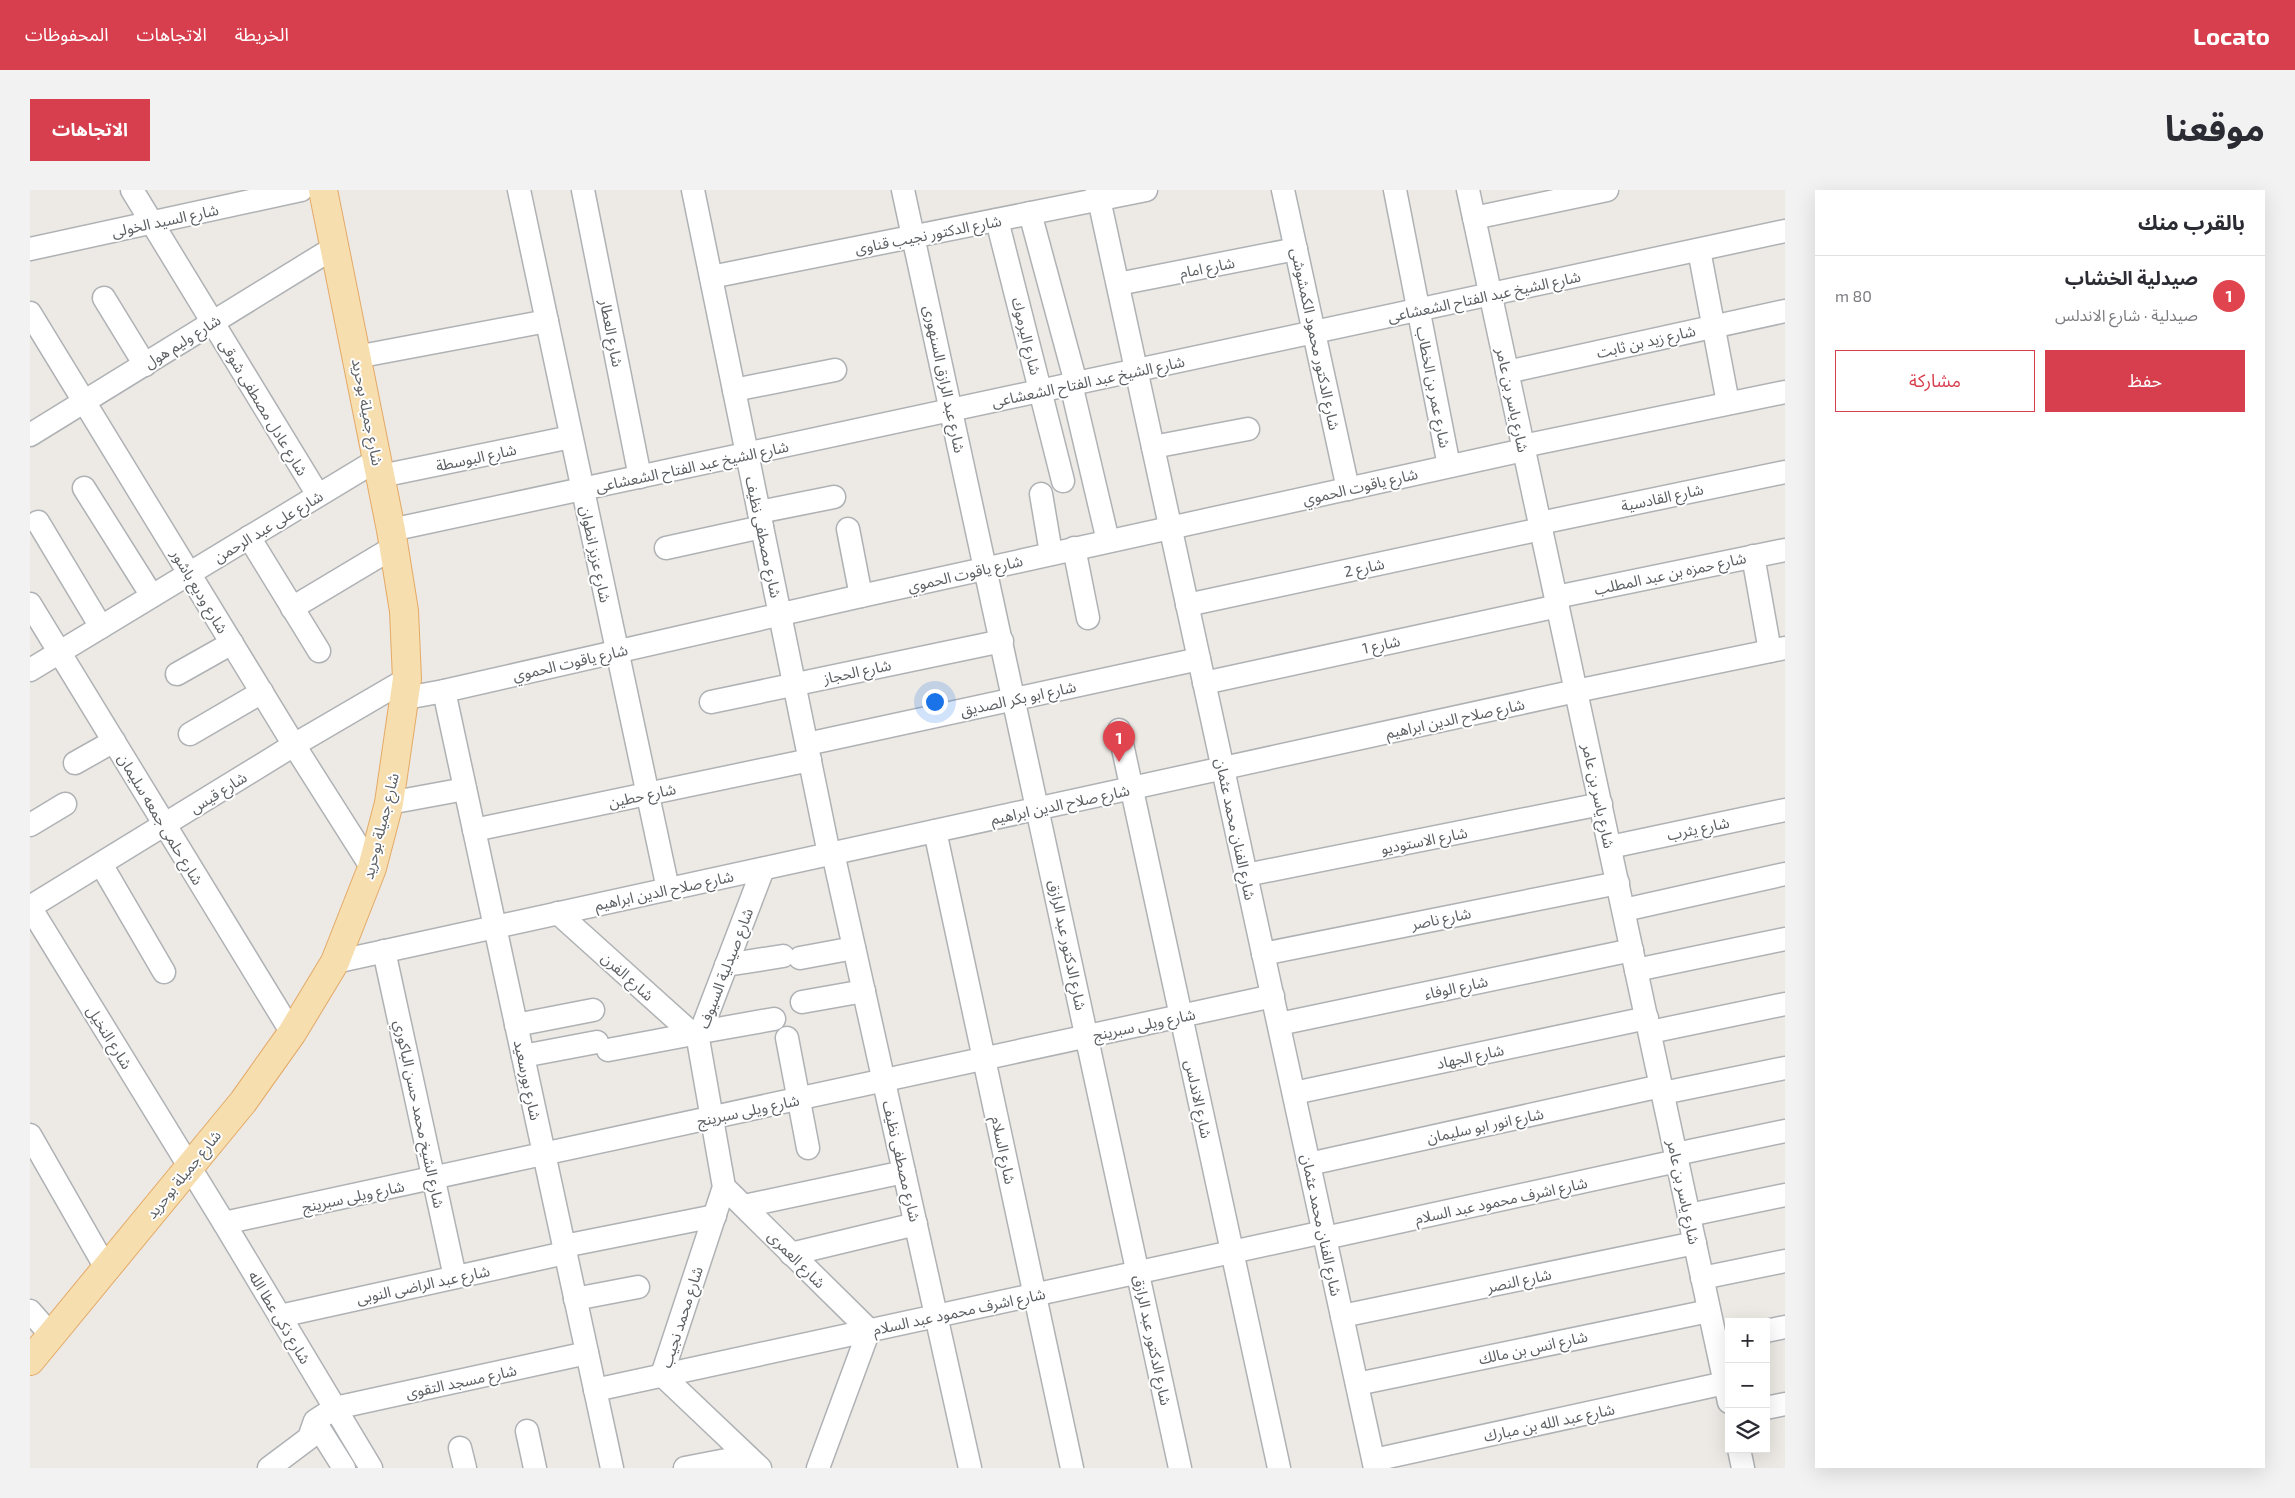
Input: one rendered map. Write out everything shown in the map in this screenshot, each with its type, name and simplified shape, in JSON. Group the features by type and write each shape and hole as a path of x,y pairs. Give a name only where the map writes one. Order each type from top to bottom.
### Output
{"main road":[{"name":"شارع جميلة بوحريد","path":"30,1361 243,1102 292,1033 335,962 372,868 389,802 407,688 404,611 379,468 323,190"}],"street":[{"name":"شارع عادل مصطفى شوقى","path":"132,190 318,495"},
{"name":"شارع السيد الخولى","path":"30,249 301,190"},
{"name":"شارع عزيز انطوان","path":"519,190 668,889"},
{"name":"شارع العطار","path":"583,190 640,476"},
{"name":"شارع مصطفى نظيف","path":"693,190 808,752 916,1224 965,1467"},
{"name":"شارع عبد الرازق السنهورى","path":"903,190 986,568"},
{"name":"شارع الدكتور نجيب قناوى","path":"711,277 997,220 1106,194 1146,190"},
{"name":"شارع الدكتور محمود الكمشوشى","path":"1283,190 1348,489"},
{"name":"شارع عمر بن الخطاب","path":"1395,190 1450,466"},
{"name":"شارع ياسر بن عامر","path":"1468,190 1709,1310 1722,1340 1725,1371"},
{"path":"1474,218 1606,190"},
{"name":"شارع الفنان محمد عثمان","path":"1106,194 1118,284 1357,1384 1370,1465"},
{"path":"1030,213 1074,384 1108,541"},
{"name":"شارع اليرموك","path":"997,220 1063,481"},
{"name":"شارع الشيخ عبد الفتاح الشعشاعى","path":"292,608 392,538 583,489 1785,231"},
{"name":"شارع وليم هول","path":"30,435 334,247"},
{"name":"شارع امام","path":"1118,284 1296,249"},
{"path":"1699,250 1728,403"},
{"path":"104,298 145,364"},
{"name":"شارع زيد بن ثابت","path":"1507,372 1785,310"},
{"name":"شارع وديع باشور","path":"30,314 294,745 372,868"},
{"path":"356,357 547,321"},
{"path":"734,390 835,370"},
{"name":"شارع ياقوت الحموي","path":"407,688 444,691 1051,553 1785,392"},
{"path":"1153,447 1248,429"},
{"name":"شارع البوسطة","path":"379,468 571,437"},
{"name":"شارع على عبد الرحمن","path":"30,670 318,495 379,468"},
{"name":"شارع القادسية","path":"1540,526 1785,472"},
{"path":"84,488 152,596"},
{"path":"1040,494 1051,553"},
{"path":"666,548 834,498"},
{"path":"38,522 101,627"},
{"name":"شارع 2","path":"1187,604 1540,526"},
{"path":"848,529 861,596"},
{"path":"249,537 319,650"},
{"path":"1074,548 1088,618"},
{"name":"شارع حمزه بن عبد المطلب","path":"1557,601 1785,550"},
{"path":"1752,556 1777,649"},
{"name":"شارع الدكتور عبد الرازق","path":"986,568 1180,1468"},
{"name":"شارع 1","path":"1204,683 1557,601"},
{"name":"شارع حلمى جمعه سليمان","path":"30,604 292,1033"},
{"name":"شارع الحجاز","path":"711,702 1002,641"},
{"path":"176,674 232,643"},
{"name":"شارع صلاح الدين ابراهيم","path":"335,962 1576,691 1777,649"},
{"name":"شارع ابو بكر الصديق","path":"808,752 1014,699 1199,659"},
{"name":"شارع قيس","path":"30,907 294,745 407,688"},
{"name":"شارع بورسعيد","path":"444,691 612,1468"},
{"path":"190,734 262,692"},
{"name":"شارع الاندلس","path":"1119,730 1279,1468"},
{"path":"75,764 114,741"},
{"name":"شارع حطين","path":"474,830 648,794 808,752"},
{"path":"389,802 465,789"},
{"path":"30,825 65,804"},
{"name":"شارع الاستوديو","path":"1246,875 1601,804"},
{"name":"شارع يثرب","path":"1610,847 1785,810"},
{"name":"شارع السلام","path":"935,831 1072,1468"},
{"path":"101,864 164,972"},
{"name":"شارع صيدلية السيوف","path":"724,1187 697,1035 763,868"},
{"path":"1624,910 1785,874"},
{"name":"شارع ناصر","path":"1263,954 1618,883"},
{"name":"شارع النخيل","path":"30,907 189,1167"},
{"name":"شارع الفرن","path":"558,913 697,1035"},
{"path":"1634,960 1785,939"},
{"path":"726,965 854,948"},
{"name":"شارع الشيخ محمد حسن الباكوري","path":"384,951 455,1277"},
{"name":"شارع الوفاء","path":"1279,1024 1634,960"},
{"path":"802,1002 864,991"},
{"name":"شارع ويلى سبرينج","path":"224,1224 1272,996"},
{"name":"شارع الجهاد","path":"1294,1093 1648,1025 1785,1004"},
{"path":"516,1025 593,1010"},
{"path":"523,1056 697,1035 774,1019"},
{"path":"787,1038 808,1148"},
{"name":"شارع انور ابو سليمان","path":"1309,1164 1662,1090 1785,1068"},
{"name":"شارع اشرف محمود عبد السلام","path":"595,1390 1232,1252 1324,1235 1676,1158 1785,1131"},
{"path":"30,1135 106,1268"},
{"name":"شارع ذكى عطا الله","path":"189,1167 371,1468"},
{"path":"744,1206 904,1172"},
{"name":"شارع العمرى","path":"724,1187 869,1330"},
{"name":"شارع محمد نجيب","path":"724,1187 662,1375 754,1462"},
{"path":"1689,1215 1785,1195"},
{"name":"شارع عبد الراضى النوبى","path":"280,1316 715,1216"},
{"path":"791,1254 916,1224"},
{"name":"شارع النصر","path":"1342,1316 1695,1243"},
{"path":"1702,1278 1785,1261"},
{"path":"575,1299 638,1287"},
{"name":"شارع انس بن مالك","path":"1357,1384 1709,1310"},
{"path":"30,1311 51,1335"},
{"path":"1770,1330 1785,1327"},
{"path":"818,1468 869,1330"},
{"name":"شارع مسجد التقوى","path":"335,1408 587,1353"},
{"name":"شارع عبد الله بن مبارك","path":"1370,1465 1725,1392"},
{"path":"1770,1407 1785,1404"},
{"path":"269,1468 310,1436 315,1422 335,1408"},
{"path":"315,1422 344,1468"},
{"path":"527,1431 534,1468"},
{"path":"1740,1453 1743,1468"},
{"path":"685,1468 754,1462"}],"place":[{"name":"صيدلية الخشاب","path":"1119,762"}]}
